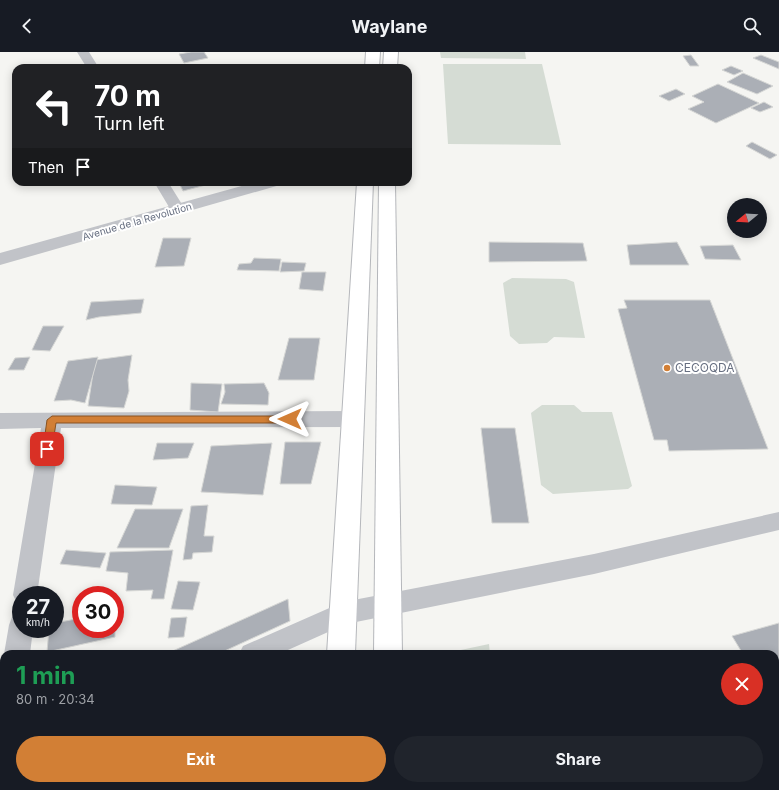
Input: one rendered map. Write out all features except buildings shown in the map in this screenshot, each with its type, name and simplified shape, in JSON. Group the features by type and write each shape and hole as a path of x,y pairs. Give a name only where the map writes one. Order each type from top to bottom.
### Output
{"main road":[{"path":"372,64 373,52"},
{"path":"390,64 391,52"},
{"path":"341,650 360,316 365,186"},
{"path":"387,186 386,316 388,650"}],"street":[{"path":"83,52 90,64"},
{"path":"163,186 177,209"},
{"name":"Avenue de la Revolution","path":"0,259 260,186"},
{"path":"0,421 353,419"},
{"path":"27,586 52,420"},
{"path":"261,650 343,613 594,564 779,521"},
{"path":"18,650 19,638"}],"shaded area":[{"path":"440,52 525,52 526,59 441,58"},
{"path":"443,64 542,64 561,145 448,144"},
{"path":"512,278 566,279 574,282 585,338 554,337 547,343 519,344 510,336 503,283"},
{"path":"542,405 574,405 582,412 612,412 632,486 628,489 553,494 541,485 531,413"},
{"path":"489,644 490,650 461,650"}],"place":[{"name":"CECOQDA","path":"667,368"}],"route":[{"path":"47,449 52,420 290,419"}]}
